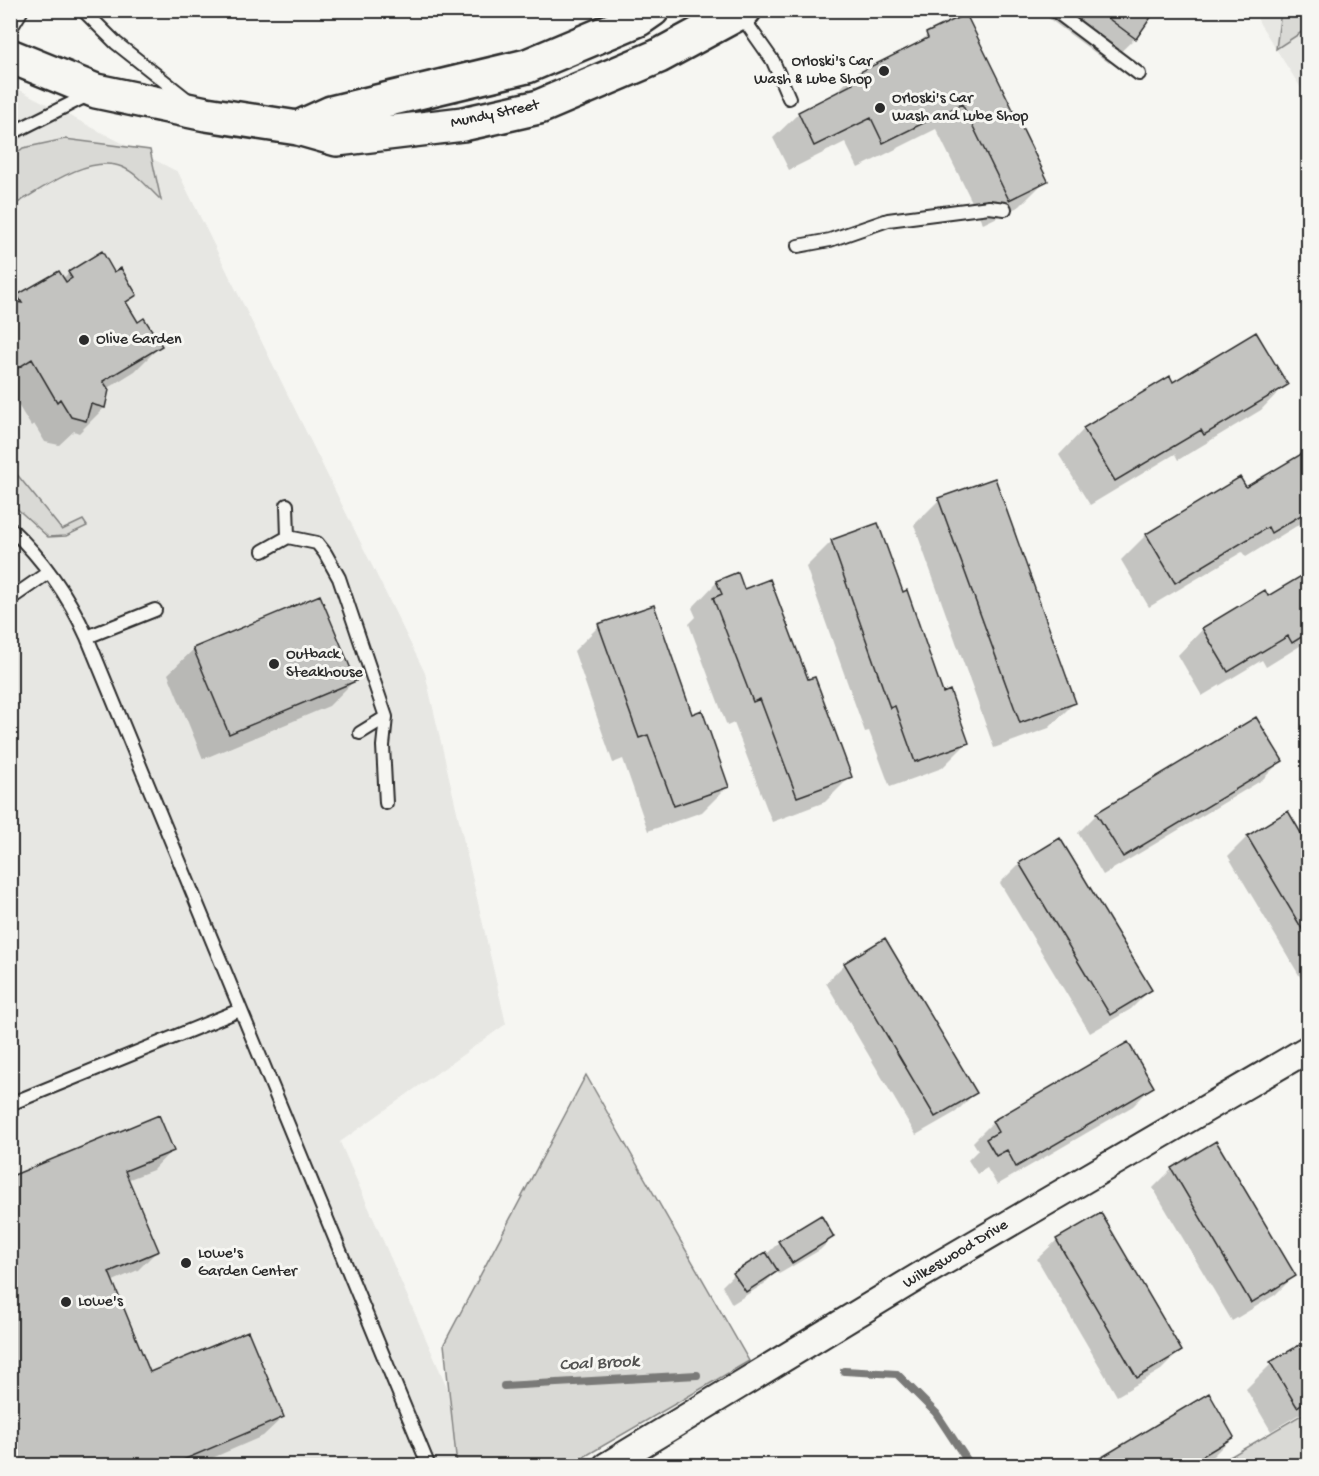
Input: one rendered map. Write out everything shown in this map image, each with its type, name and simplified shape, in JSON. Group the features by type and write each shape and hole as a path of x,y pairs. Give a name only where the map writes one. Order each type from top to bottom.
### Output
{"main road":[{"path":"298,128 331,113 527,66 639,19 652,10"},
{"name":"Mundy Street","path":"10,56 96,91 206,114 298,128 337,139 464,124 540,107 658,56 742,12"}],"street":[{"name":"Wilkeswood Drive","path":"606,1466 921,1275 1308,1049"}],"lane":[{"path":"10,30 22,10"},
{"path":"83,10 116,43 206,114"},
{"path":"1054,10 1139,74"},
{"path":"742,12 773,61 789,98"},
{"path":"10,134 96,91"},
{"path":"798,246 830,240 888,220 979,208 1005,208"},
{"path":"287,506 288,537"},
{"path":"10,528 49,572 77,615 87,637 428,1464 424,1466"},
{"path":"263,551 288,537 316,543 332,563 386,717 383,746 386,803"},
{"path":"10,599 49,572"},
{"path":"87,637 155,610"},
{"path":"360,733 386,717"},
{"path":"10,1104 240,1010"}],"shaded area":[{"path":"1254,11 1308,11 1308,99 1260,24"},
{"path":"1281,11 1308,11 1308,28 1276,49"},
{"path":"10,85 178,172 425,673 506,1024 340,1142 481,1465 11,1465"},
{"path":"65,139 150,150 161,200 133,173 109,164 79,169 11,207 11,158 23,148"},
{"path":"11,467 62,530 83,520 87,526 66,536 48,537 11,503"},
{"path":"586,1075 749,1361 570,1465 457,1465 444,1344"},
{"path":"1308,1411 1308,1465 1216,1465"}],"building":[{"path":"1097,10 1156,10 1136,39"},
{"name":"Orloski's Car Wash and Lube Shop","path":"966,14 1048,181 1009,200 962,104 883,143 871,118 814,146 798,112 853,84 850,77 928,38 926,33"},
{"name":"Olive Garden","path":"102,251 114,272 121,268 137,295 126,302 138,322 144,318 162,346 103,381 109,390 105,408 91,404 86,421 71,417 60,399 57,402 32,359 18,368 10,357 10,334 14,331 10,325 10,301 22,303 17,295 59,271 66,282 72,278 68,272"},
{"path":"1256,332 1288,385 1204,435 1201,430 1115,481 1083,428 1170,376 1173,382"},
{"path":"1308,450 1308,511 1271,533 1268,527 1175,583 1146,534 1240,477 1246,487"},
{"path":"995,478 1076,703 1020,723 938,498"},
{"path":"878,523 903,592 907,590 943,693 950,690 969,743 915,762 895,706 890,708 831,540"},
{"path":"738,572 744,589 770,579 808,679 815,677 852,777 797,797 760,699 753,702 713,598 722,594 716,581"},
{"path":"1308,572 1308,633 1292,643 1288,636 1228,672 1202,628 1265,590 1268,596"},
{"name":"Outback Steakhouse","path":"320,595 356,681 229,734 193,648"},
{"path":"654,605 692,714 702,710 729,787 674,806 648,735 639,738 598,624"},
{"path":"1256,717 1283,761 1123,857 1096,813"},
{"path":"1288,811 1308,845 1308,939 1247,836"},
{"path":"1060,838 1152,990 1110,1015 1019,863"},
{"path":"885,938 977,1093 935,1117 844,963"},
{"path":"1128,1042 1154,1087 1016,1167 1007,1150 996,1156 986,1139 998,1132 992,1121"},
{"name":"Lowe's","path":"159,1115 174,1151 125,1171 159,1251 109,1272 150,1372 248,1331 284,1417 169,1466 10,1466 10,1167 14,1175"},
{"path":"1216,1141 1296,1276 1251,1303 1171,1168"},
{"path":"1101,1213 1182,1351 1137,1378 1056,1239"},
{"path":"821,1215 834,1237 792,1263 778,1241"},
{"path":"766,1252 778,1271 746,1292 733,1273"},
{"path":"1308,1340 1308,1400 1297,1407 1270,1362"},
{"path":"1209,1393 1234,1437 1186,1466 1087,1466"}],"waterway":[{"name":"Coal Brook","path":"844,1371 897,1374 936,1413 971,1466"},
{"name":"Coal Brook","path":"504,1386 697,1375"}],"place":[{"name":"Orloski's Car Wash & Lube Shop","path":"884,71"},
{"name":"Orloski's Car Wash and Lube Shop","path":"880,108"},
{"name":"Olive Garden","path":"84,340"},
{"name":"Outback Steakhouse","path":"274,664"},
{"name":"Lowe's Garden Center","path":"186,1263"},
{"name":"Lowe's","path":"66,1302"}]}
